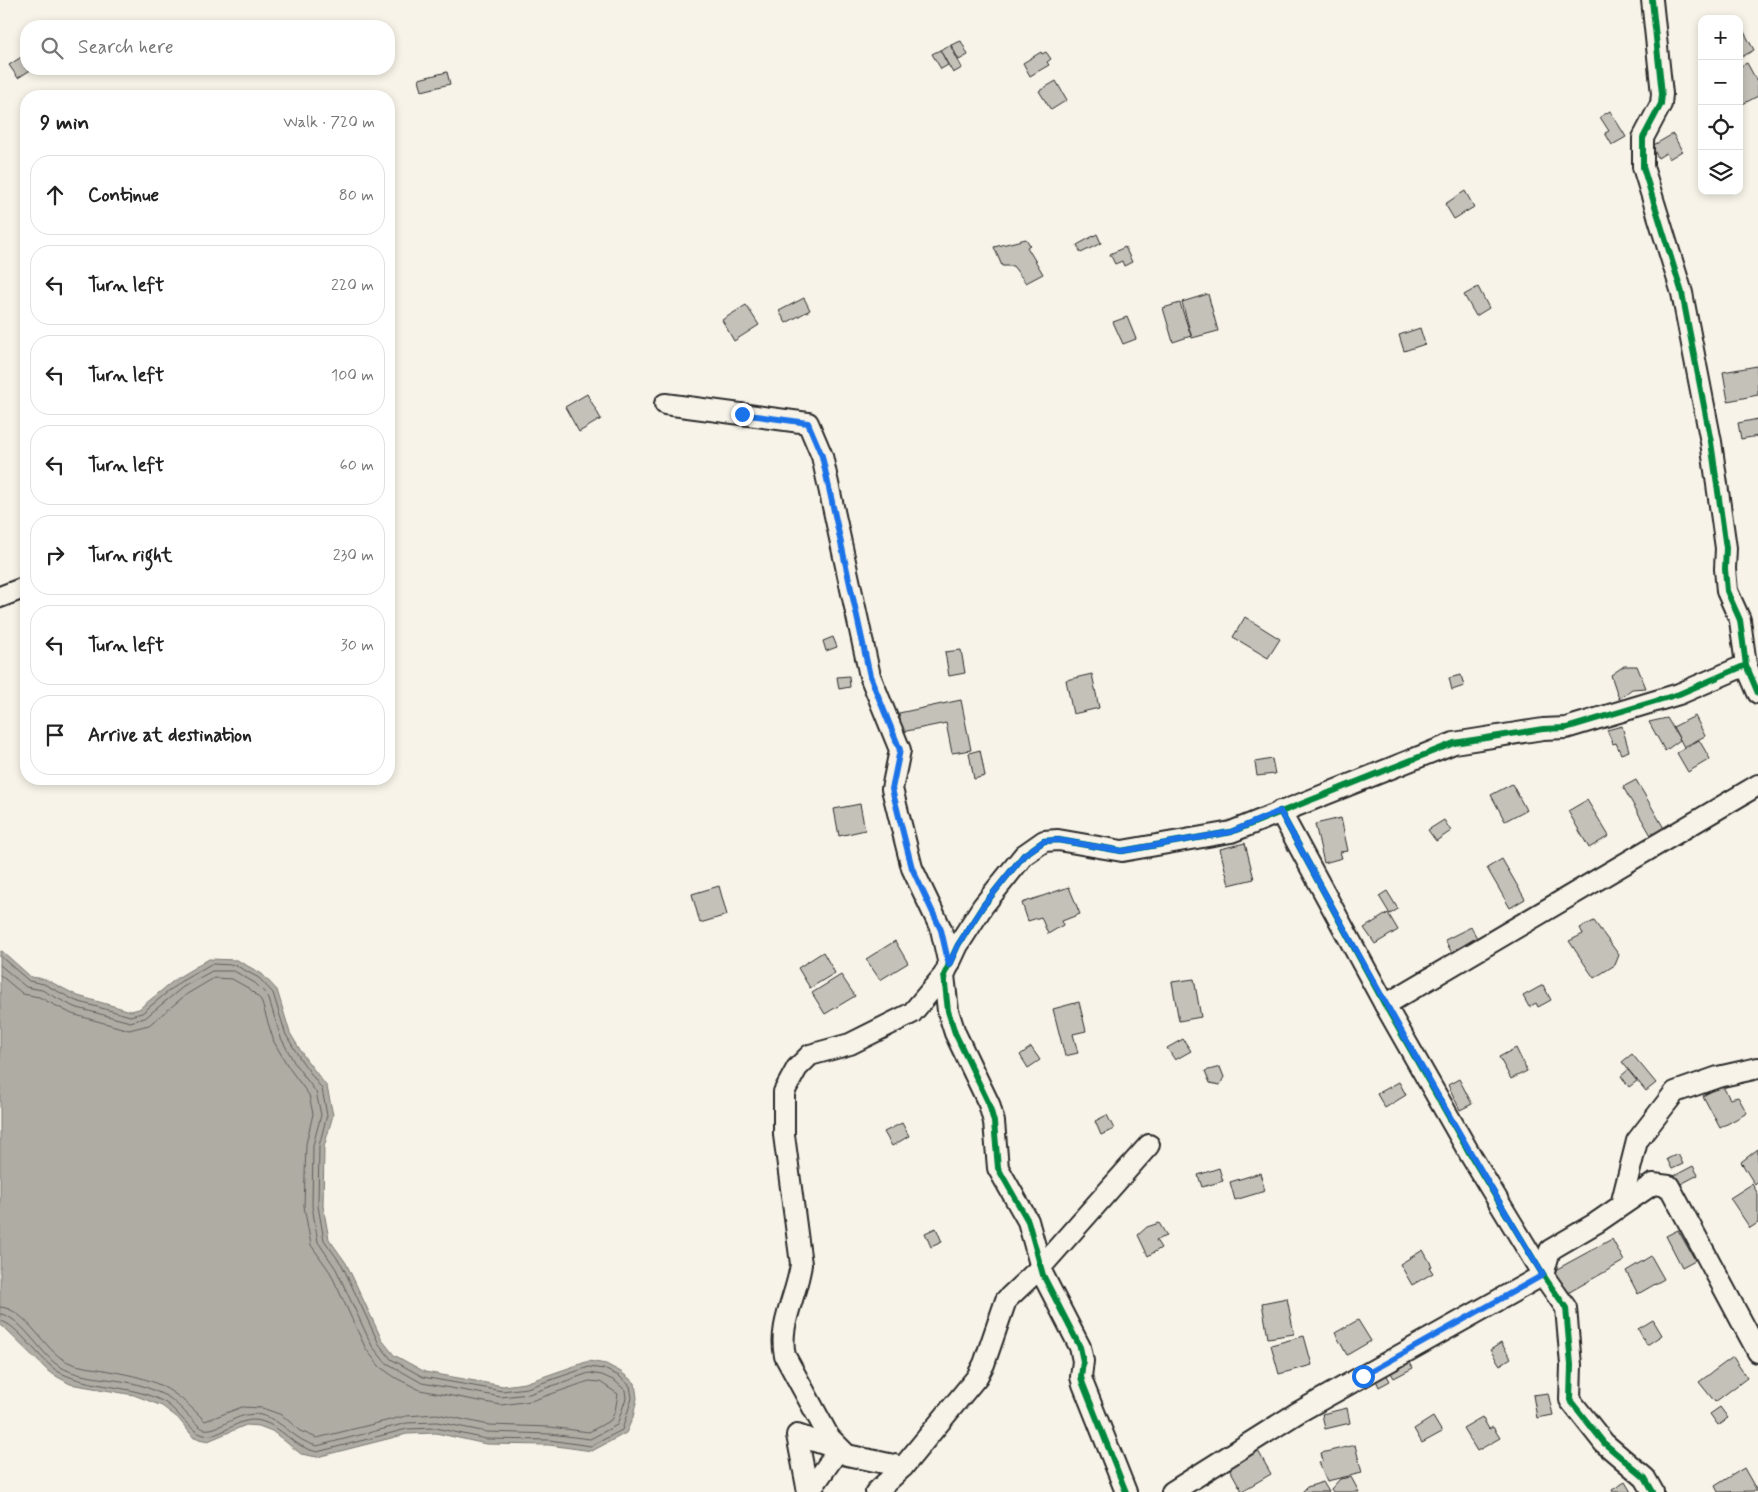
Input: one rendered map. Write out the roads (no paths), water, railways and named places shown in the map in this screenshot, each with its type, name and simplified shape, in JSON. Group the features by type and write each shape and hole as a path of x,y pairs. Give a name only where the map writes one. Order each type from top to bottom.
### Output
{"street":[{"path":"1652,0 1662,94 1661,104 1642,138 1643,167 1682,293 1711,442 1726,548 1724,569 1727,591 1740,620 1746,665 1758,693"},
{"path":"665,404 808,423 822,456 870,676 900,750 892,789 912,868 941,930 947,970 948,1011 954,1033 982,1085 994,1122 998,1168 1028,1221 1040,1268 1080,1347 1083,1361 1081,1377 1083,1384 1126,1492"},
{"path":"0,597 20,589"},
{"path":"903,1467 847,1455 839,1449 829,1437 790,1366 782,1342 786,1319 799,1283 801,1264 784,1135 784,1092 797,1068 810,1055 850,1044 912,1013 947,970 958,945 983,906 1024,855 1044,841 1058,840 1122,851 1231,832 1454,742 1543,729 1566,728 1679,694 1746,665"},
{"path":"1385,1005 1758,785"},
{"path":"1280,811 1385,1005 1471,1156 1543,1275 1566,1308 1570,1365 1570,1400 1604,1444 1645,1478 1653,1492"},
{"path":"1621,1205 1637,1142 1675,1092 1718,1077 1758,1068"},
{"path":"876,1492 903,1467 977,1377 984,1364 1006,1300 1040,1268 1148,1145"},
{"path":"1172,1492 1296,1413 1543,1275 1550,1250 1596,1223 1653,1184 1669,1186 1758,1352"},
{"path":"808,1492 797,1435 839,1449"},
{"path":"808,1492 839,1449"}],"water":[{"path":"2,951 31,977 45,979 78,996 131,1011 139,1009 177,978 209,959 237,960 262,974 277,990 290,1033 305,1058 327,1087 333,1115 324,1147 323,1206 329,1239 346,1263 382,1340 394,1355 425,1372 503,1386 525,1383 589,1361 606,1364 621,1372 635,1383 637,1398 633,1417 626,1433 592,1451 549,1445 486,1444 436,1433 407,1434 317,1457 301,1454 272,1431 259,1426 246,1425 208,1441 194,1438 178,1418 162,1406 134,1395 70,1384 49,1372 0,1324 0,952"}]}
